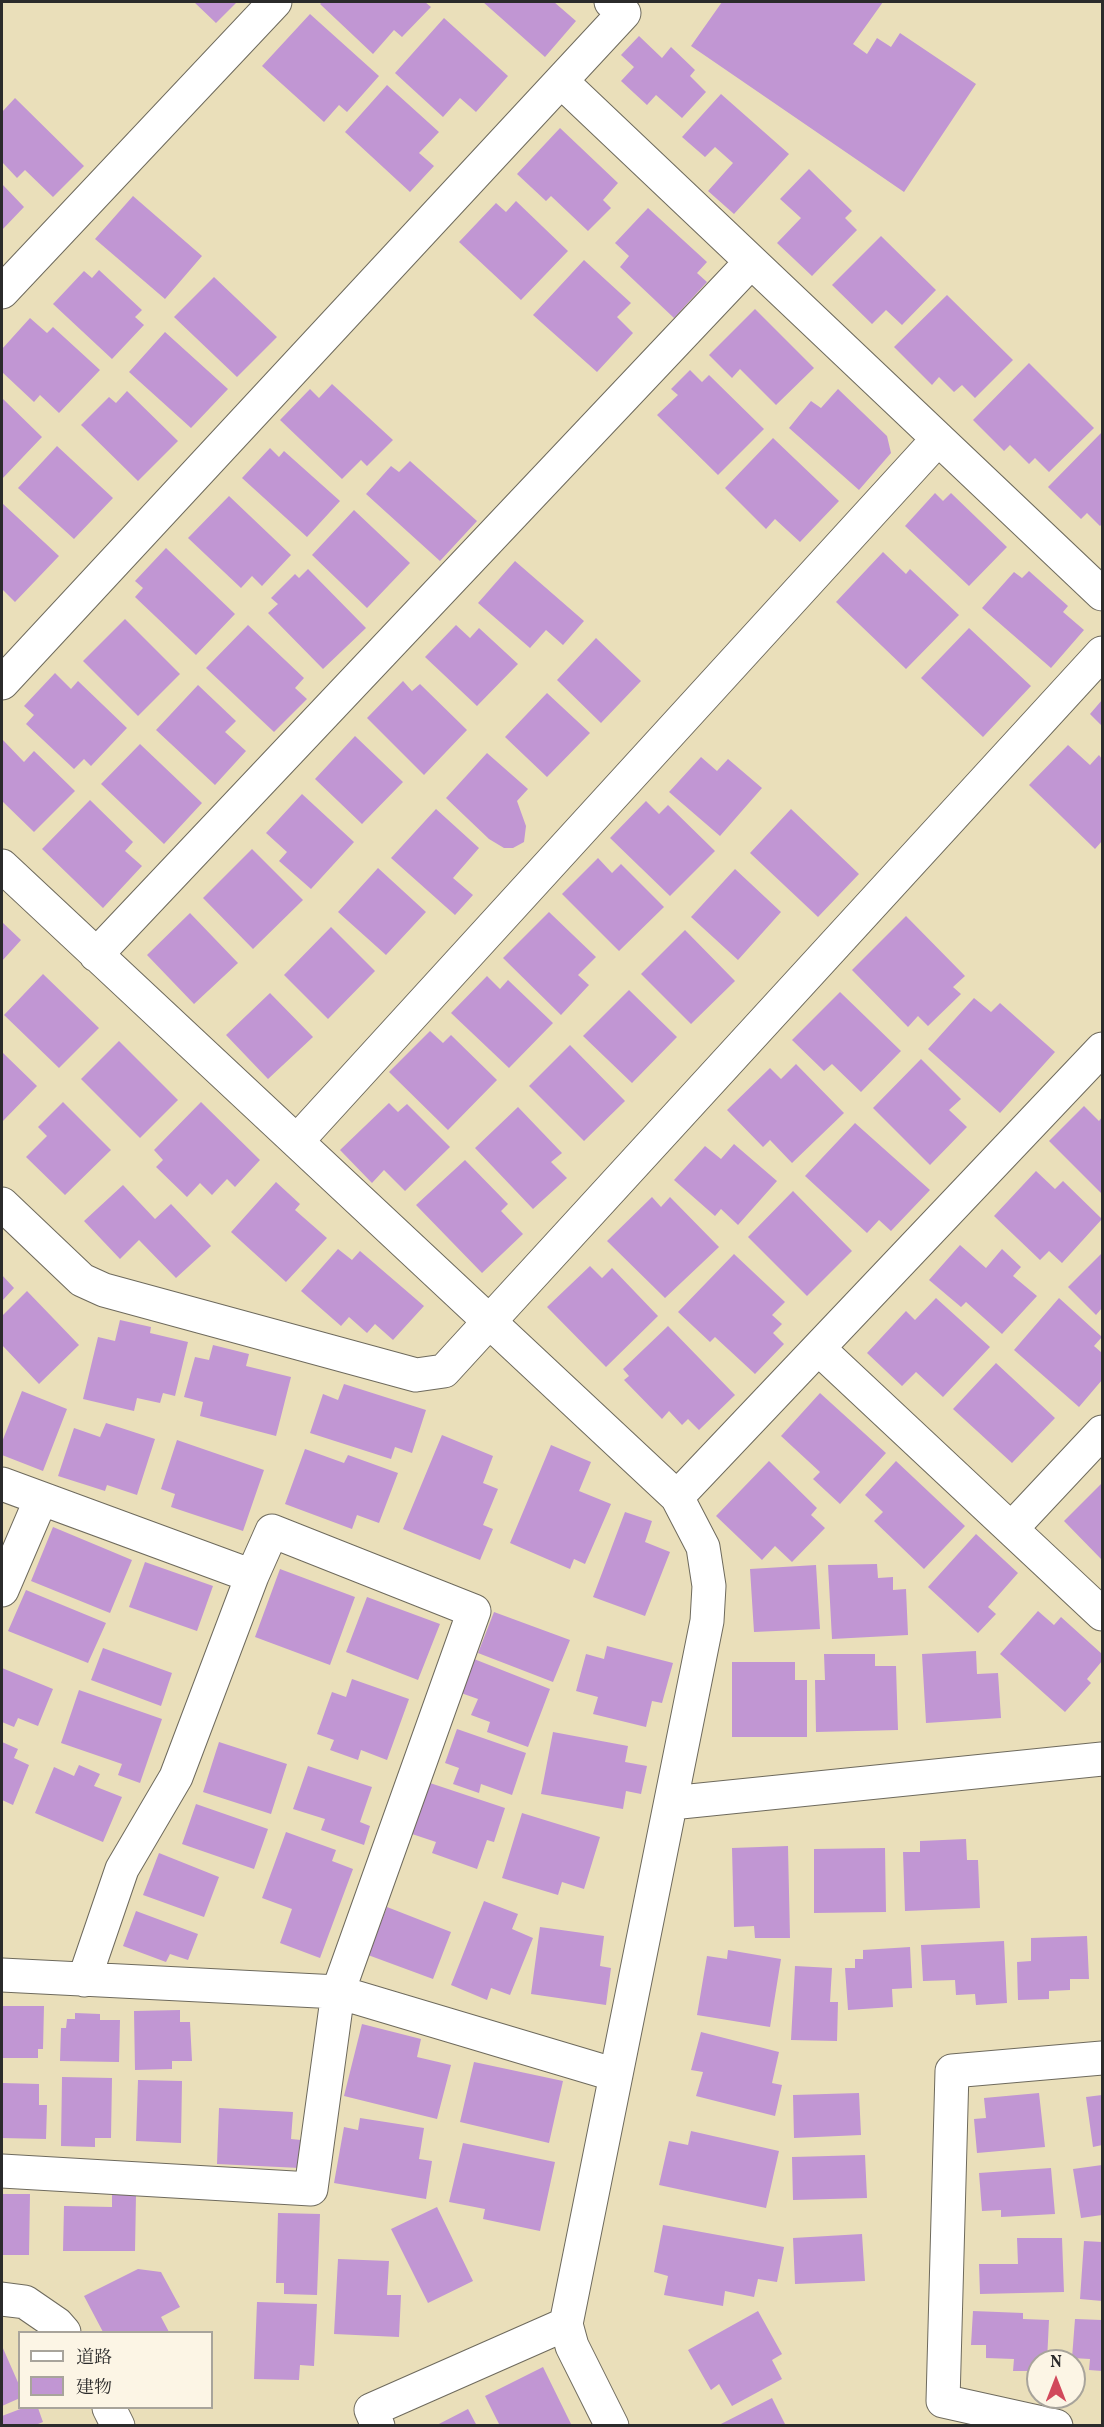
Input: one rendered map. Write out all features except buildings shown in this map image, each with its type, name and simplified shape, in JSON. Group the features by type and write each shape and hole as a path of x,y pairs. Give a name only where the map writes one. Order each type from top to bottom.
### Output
{"street":[{"path":"2,292 274,2"},
{"path":"2,682 624,13 611,2"},
{"path":"561,81 1102,594"},
{"path":"96,955 751,262"},
{"path":"297,1141 938,439"},
{"path":"2,1204 82,1280 104,1290 416,1375 444,1371 1102,653"},
{"path":"2,866 677,1497 703,1547 709,1586 707,1621 566,2324 572,2346 612,2426"},
{"path":"677,1497 1102,1049"},
{"path":"819,1349 1102,1614"},
{"path":"1012,1528 1102,1432"},
{"path":"2,1484 252,1576"},
{"path":"2,1590 41,1499"},
{"path":"2,2171 311,2189 338,1992 474,1611 272,1531 252,1576 176,1777 122,1869 84,1980"},
{"path":"671,1803 1102,1759"},
{"path":"2,1975 338,1992 616,2075"},
{"path":"1056,2426 943,2401 952,2070 1102,2058"},
{"path":"2,2299 25,2302 57,2324 63,2331"},
{"path":"378,2426 371,2410 566,2324"},
{"path":"109,2409 118,2426"}]}
